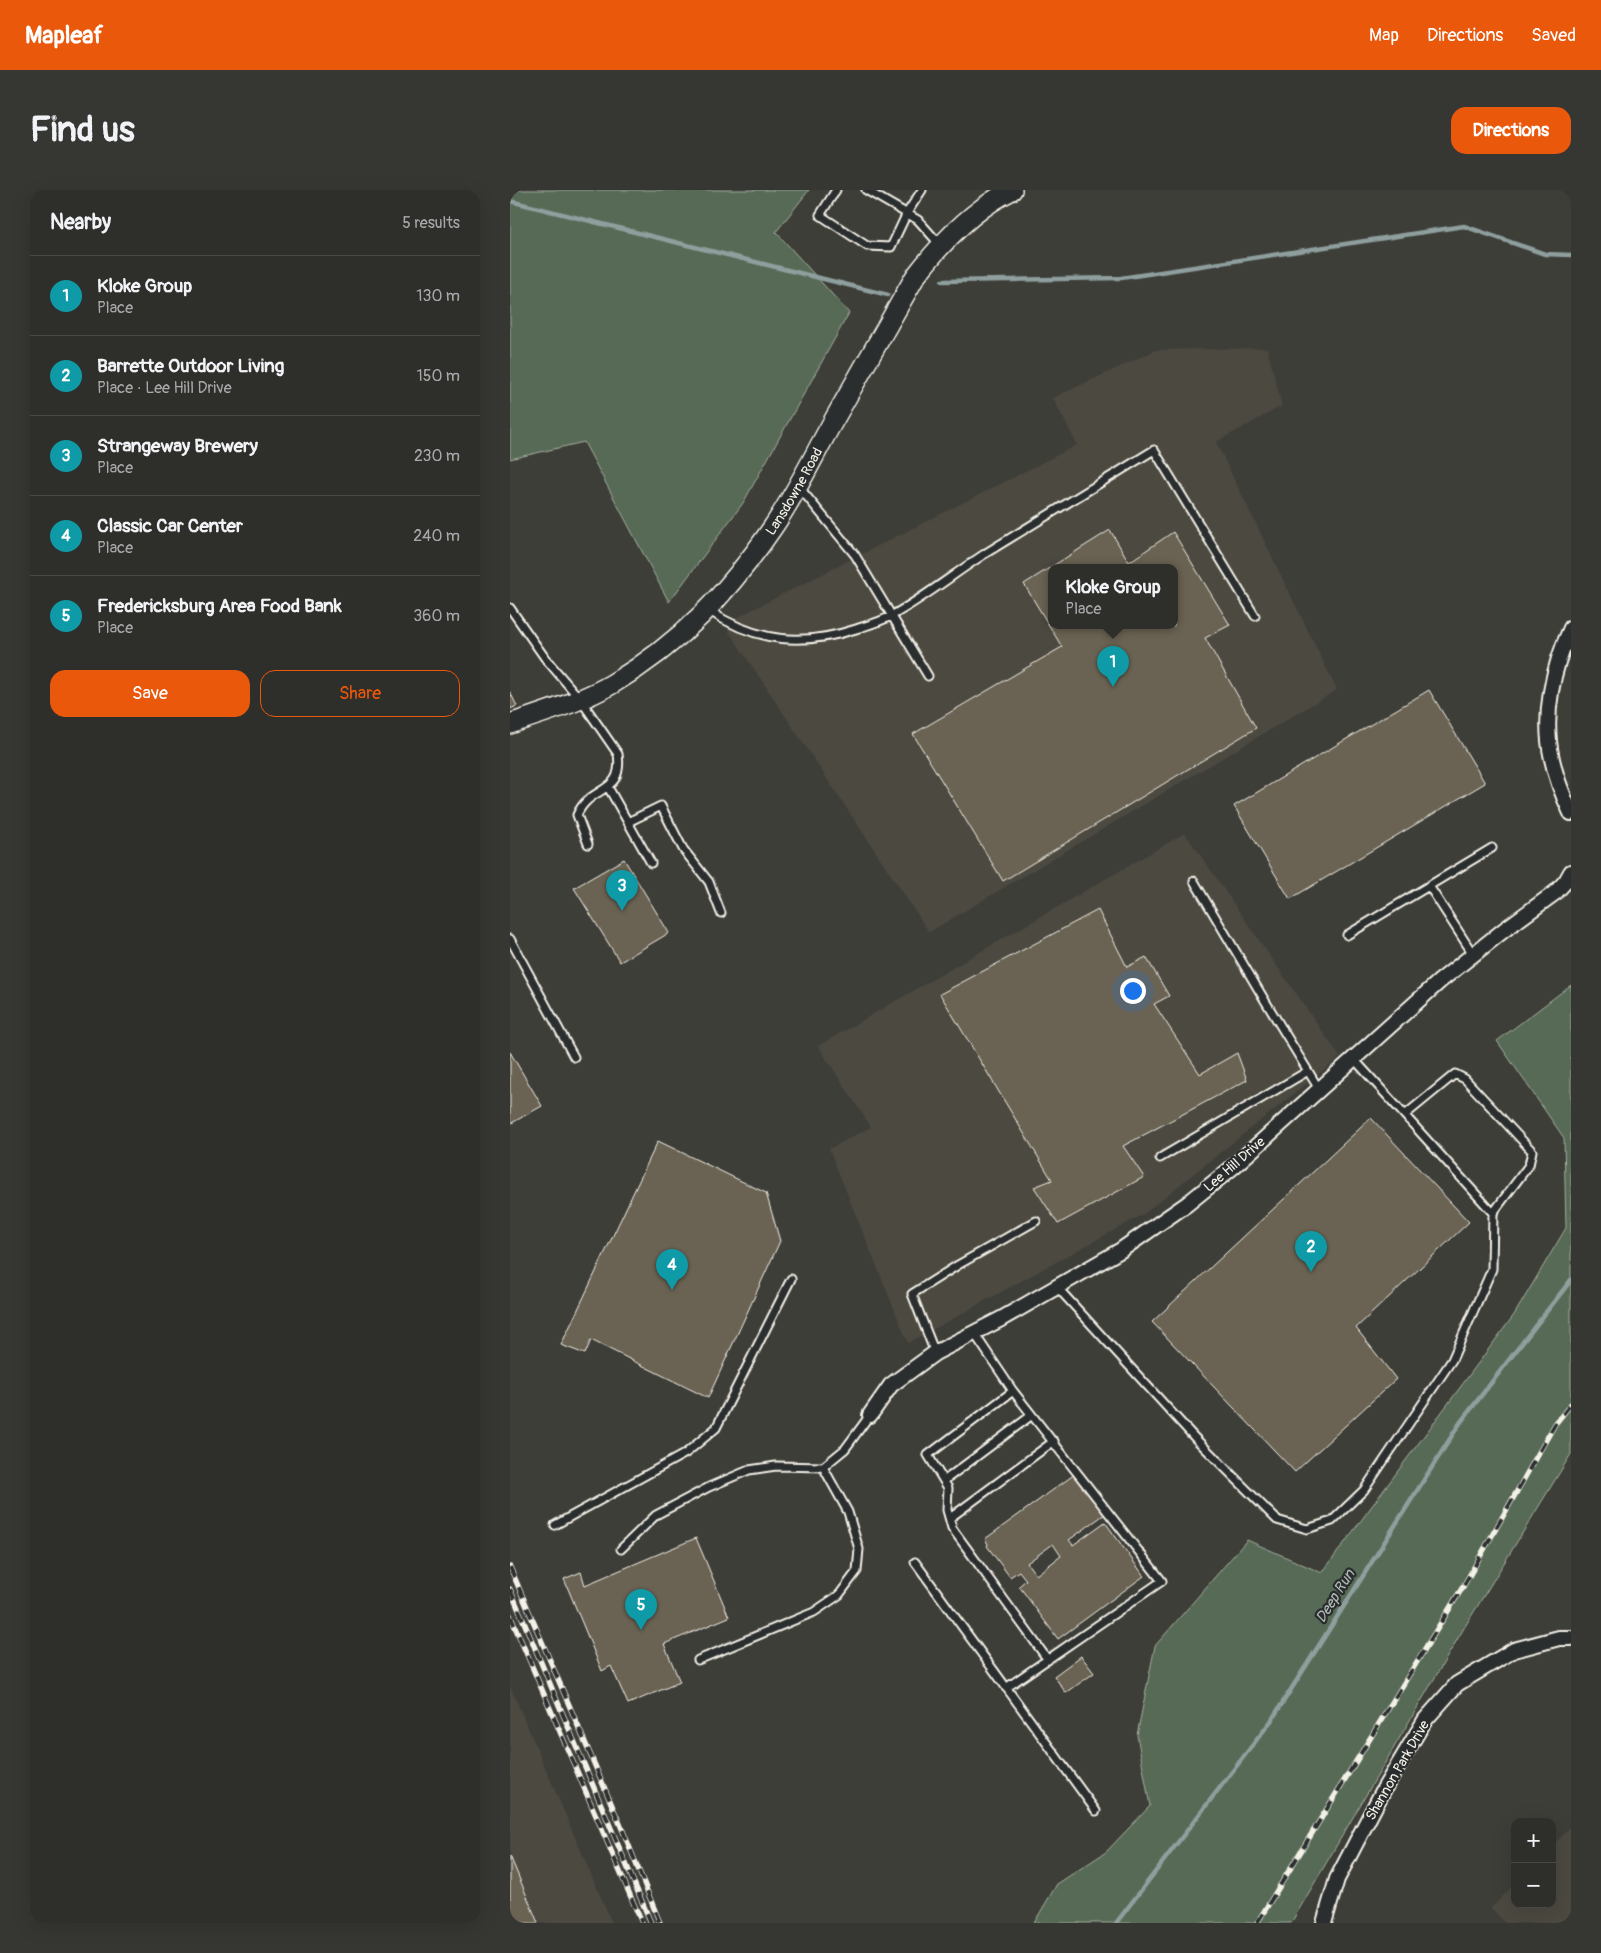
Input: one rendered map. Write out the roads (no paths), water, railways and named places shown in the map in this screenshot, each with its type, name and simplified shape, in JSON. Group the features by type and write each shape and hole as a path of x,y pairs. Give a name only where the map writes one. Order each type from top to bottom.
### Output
{"main road":[{"name":"Lansdowne Road","path":"510,724 580,699 610,685 643,664 675,639 708,609 737,576 774,526 915,277 959,227 985,206 1012,190"}],"street":[{"path":"1571,628 1564,641 1556,666 1549,707 1548,733 1559,785 1571,813"},
{"name":"Lee Hill Drive","path":"870,1415 891,1385 934,1354 1120,1250 1188,1204 1233,1167 1440,981 1556,892 1571,872"},
{"name":"Shannon Park Drive","path":"1324,1923 1337,1879 1425,1720 1457,1684 1514,1650 1559,1638 1571,1638"}],"lane":[{"path":"836,190 820,215 867,246 891,248 908,213 922,190"},
{"path":"866,190 918,220 941,246"},
{"path":"708,609 726,622 768,637 790,640 812,639 844,633 891,616 984,555 1154,450 1255,616"},
{"path":"798,485 854,555 928,676"},
{"path":"510,608 545,658 580,699 618,754 620,764 618,774 608,787 587,798 577,815 588,844"},
{"path":"608,787 651,863"},
{"path":"628,822 661,806 683,849 709,882 721,913"},
{"path":"1347,935 1492,848"},
{"path":"1194,881 1319,1089"},
{"path":"1429,886 1473,954"},
{"path":"510,939 574,1057"},
{"path":"1353,1058 1494,1213"},
{"path":"1160,1158 1308,1071"},
{"path":"1056,1287 1195,1438 1277,1520 1307,1529 1332,1521 1364,1490 1452,1360 1492,1268 1494,1213 1529,1165 1532,1151 1465,1079 1455,1074 1405,1115"},
{"path":"934,1354 912,1294 958,1264 1036,1221"},
{"path":"555,1524 686,1453 716,1428 791,1279"},
{"path":"974,1333 1032,1415 1162,1581 1006,1688"},
{"path":"1014,1391 928,1455 945,1480 948,1488 947,1510 952,1528 1048,1660"},
{"path":"621,1549 656,1515 709,1487 749,1470 776,1466 823,1467 845,1449 870,1415"},
{"path":"945,1480 1032,1415"},
{"path":"950,1518 1054,1441"},
{"path":"698,1660 814,1612 839,1595 857,1571 859,1549 848,1512 823,1467"},
{"path":"915,1562 1096,1811"}],"waterway":[{"path":"510,201 888,295"},
{"path":"942,281 1121,278 1464,226 1545,254 1571,255"},
{"name":"Deep Run","path":"1116,1923 1271,1721 1460,1423 1571,1280"}],"railway":[{"path":"1257,1923 1464,1585 1555,1424 1571,1404"},
{"path":"510,1567 623,1831 660,1923"},
{"path":"510,1589 651,1923"},
{"path":"510,1615 642,1923"}],"place":[{"name":"Kloke Group","path":"1113,687"},
{"name":"Strangeway Brewery","path":"622,911"},
{"name":"Barrette Outdoor Living","path":"1311,1272"},
{"name":"Classic Car Center","path":"672,1290"},
{"name":"Fredericksburg Area Food Bank","path":"641,1630"}]}
